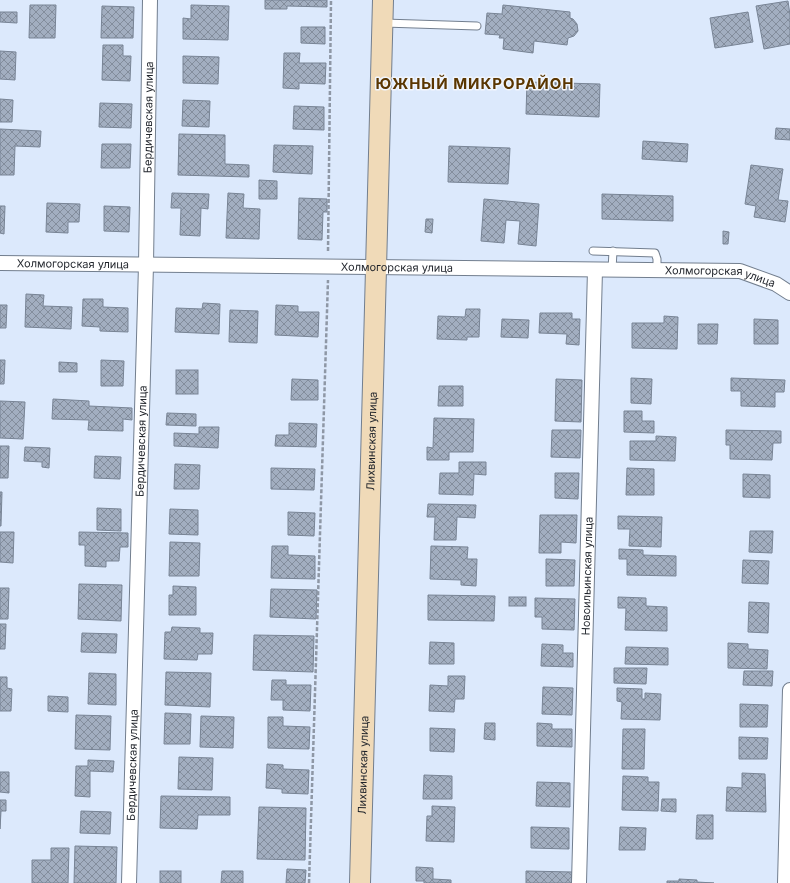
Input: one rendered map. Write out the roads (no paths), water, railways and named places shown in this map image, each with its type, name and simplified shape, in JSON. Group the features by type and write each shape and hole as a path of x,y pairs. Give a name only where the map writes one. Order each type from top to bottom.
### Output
{"main road":[{"name":"Лихвинская улица","path":"360,883 383,0"}],"street":[{"name":"Бердичевская улица","path":"129,883 146,265 150,0"},
{"name":"Холмогорская улица","path":"0,263 740,271 776,284 790,293"},
{"name":"Новоильинская улица","path":"579,883 595,270"},
{"path":"784,883 790,690"}],"lane":[{"path":"382,23 478,26"},
{"path":"593,251 655,253 657,258 657,270"},
{"path":"612,270 613,251"}],"district":[{"name":"ЮЖНЫЙ МИКРОРАЙОН","path":"475,84"}]}
